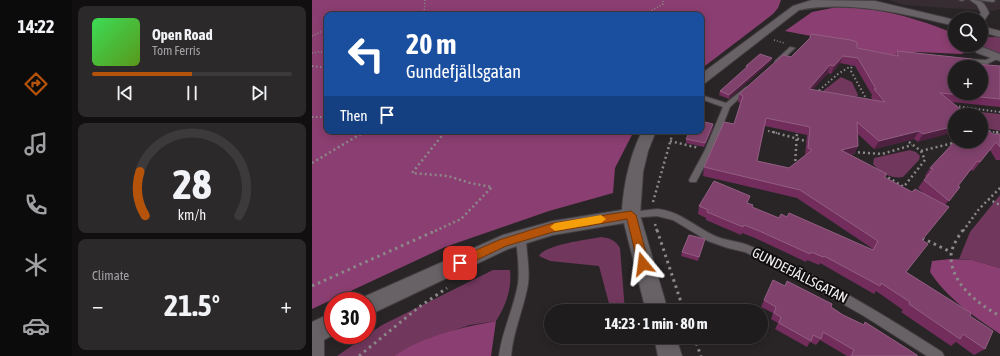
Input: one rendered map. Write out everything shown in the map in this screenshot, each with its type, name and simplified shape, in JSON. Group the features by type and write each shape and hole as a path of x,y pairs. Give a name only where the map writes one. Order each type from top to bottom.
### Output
{"street":[{"path":"704,78 796,8 815,2 840,0 870,3 948,21"},
{"path":"974,0 985,9 985,12"},
{"path":"988,31 1000,34"},
{"path":"984,52 999,58"},
{"path":"648,134 637,160 631,199 631,215 655,304"},
{"name":"GUNDEFJÄLLSGATAN","path":"376,302 502,243 553,228 631,215"},
{"path":"312,356 312,334 324,328"},
{"path":"667,344 670,356"}],"lane":[{"path":"980,0 994,0"},
{"path":"771,66 792,48"},
{"path":"988,62 999,58"},
{"path":"693,180 709,150 727,106 749,86"},
{"path":"704,99 727,106"},
{"name":"GUNDEFJÄLLSGATAN","path":"631,215 664,213 672,215 716,241 730,246 746,248 836,292 938,356"},
{"path":"506,356 506,344 511,321 523,284 521,237"}],"path":[{"path":"424,12 425,0"},
{"path":"649,12 663,4 663,0"},
{"path":"312,36 324,30"},
{"path":"770,38 785,44"},
{"path":"312,53 324,51"},
{"path":"850,59 852,60 850,66 851,71 869,104 863,104"},
{"path":"312,66 324,68"},
{"path":"810,97 816,94 838,74 850,66"},
{"path":"816,94 822,96"},
{"path":"954,108 953,106 969,108"},
{"path":"988,110 1000,112"},
{"path":"312,117 324,117"},
{"path":"795,171 798,124"},
{"path":"768,131 810,142"},
{"path":"988,131 1000,133"},
{"path":"312,162 361,134"},
{"path":"312,286 461,219 492,187 448,176 412,173 444,134"},
{"path":"899,192 925,160 921,151 902,137"},
{"path":"670,141 709,150"},
{"path":"921,151 948,144"},
{"path":"850,151 882,154 913,145"},
{"path":"878,172 904,187"},
{"path":"1000,188 967,223 951,252 952,266 973,299 988,310 1000,316"},
{"path":"988,199 1000,205"},
{"path":"919,236 951,252"},
{"path":"359,356 419,307 450,287"},
{"path":"697,344 701,356"}],"shaded area":[{"path":"312,0 781,0 778,8 773,14 704,67 704,12 324,12 324,134 632,134 615,168 613,193 549,211 445,247 348,292 324,292 324,303 312,309"},
{"path":"889,0 1000,0 1000,9 994,11 904,5"},
{"path":"837,7 867,9 897,14 948,31 948,52 968,52 961,54 917,52 897,56 866,51 847,43 785,31 812,12"},
{"path":"988,37 1000,37 1000,55 988,49"},
{"path":"841,77 852,82 858,95 856,99 824,92 824,90"},
{"path":"988,113 1000,114 1000,131 988,128"},
{"path":"910,150 916,152 920,156 919,160 903,177 886,175 873,164 874,158"},
{"path":"1000,195 1000,268 972,260 959,259 970,232"},
{"path":"601,237 612,240 620,248 624,304 609,304 599,266 550,261 539,256 550,248"},
{"path":"950,259 972,260 1000,268 1000,334 980,321 953,299 930,272 932,261"},
{"path":"493,270 510,270 508,297 496,321 470,325 430,338 394,356 337,356 354,344 376,344 376,329"},
{"path":"496,321 491,356 394,356 417,343 443,333"}],"building":[{"path":"811,34 851,40 857,42 857,48 898,56 897,51 973,60 948,60 948,94 940,93 959,108 948,108 948,128 923,134 919,131 879,141 857,122 858,146 841,150 887,174 884,177 912,192 915,189 949,207 922,240 928,244 906,272 971,313 970,316 993,331 985,349 963,334 960,339 909,304 910,302 881,283 880,286 824,256 823,257 811,252 810,254 757,230 744,225 743,227 707,212 708,210 699,206 714,181 750,196 747,203 753,205 752,207 779,218 781,214 787,217 789,213 873,250 878,241 800,190 704,167 724,122 734,124 743,96 739,94 783,55 791,57 810,38","holes":["843,56 858,58 876,89 874,89 885,102 809,89 830,65 834,66","766,118 810,127 808,148 812,150 789,168 757,161"]},
{"path":"760,54 772,58 729,95 720,91 748,66 746,66"},
{"path":"988,65 1000,66 1000,99 988,98"},
{"path":"704,122 713,124 705,143 686,139 688,134 704,134"},
{"path":"988,130 993,134 1000,134 1000,147 996,142 980,162 977,161 958,186 960,187 949,201 924,180 933,169 930,168 949,148 988,148"},
{"path":"689,235 705,239 699,257 682,252"},
{"path":"773,280 785,286 787,281 832,304 831,307 843,315 864,325 865,322 917,356 851,356 854,350 823,332 821,339 813,335 811,341 779,323 781,317 774,313 776,307 764,300"}],"slow traffic":[{"path":"555,227 601,219"}],"route":[{"path":"460,263 502,243 553,228 631,215 643,264"}]}
